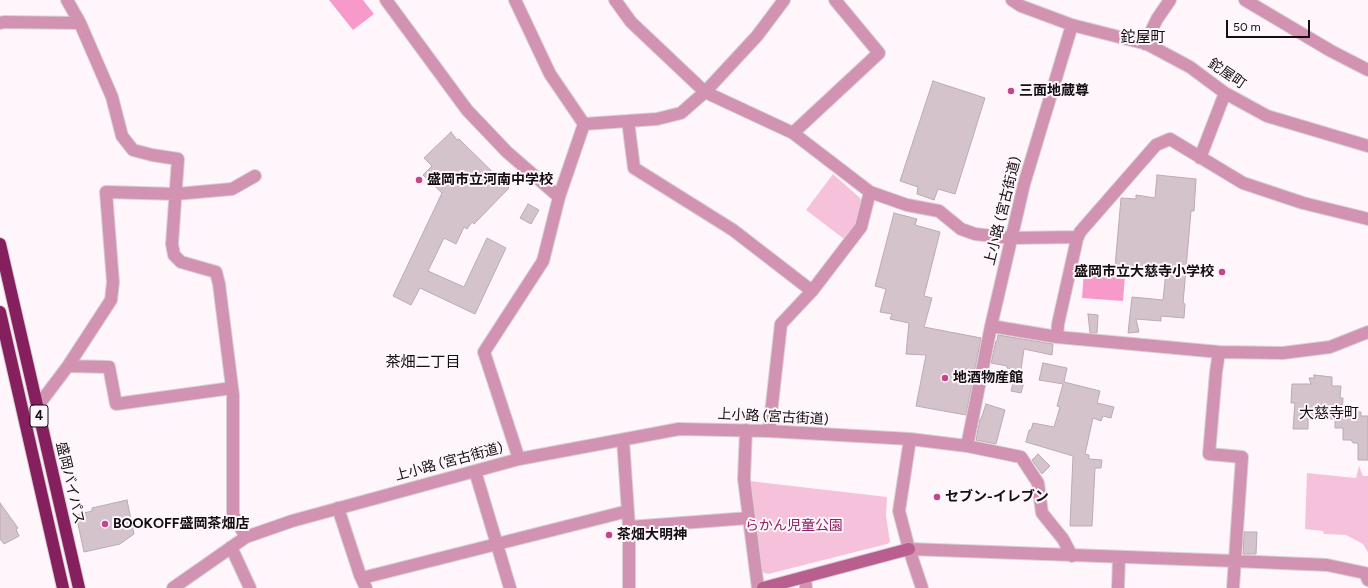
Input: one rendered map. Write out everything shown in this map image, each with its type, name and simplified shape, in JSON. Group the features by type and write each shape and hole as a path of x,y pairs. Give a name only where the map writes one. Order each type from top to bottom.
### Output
{"highway":[{"name":"盛岡バイパス","path":"0,244 79,588"},
{"name":"4","path":"0,312 63,588"}],"street":[{"path":"67,0 80,23 112,97 122,136 133,150 178,159 172,244 174,255 180,262 216,272 219,284 232,388 233,515 246,537"},
{"path":"386,0 467,110 506,152 559,197"},
{"path":"515,0 550,74 584,124"},
{"path":"615,0 631,22 705,92 793,133 870,192 907,205 939,211 961,229 975,234 1012,238 1078,237"},
{"path":"584,124 657,119 681,113 705,92 757,36 784,0"},
{"path":"793,133 879,53 834,0"},
{"path":"1145,44 1157,19 1170,0"},
{"path":"1244,0 1324,47 1368,70"},
{"name":"鉈屋町","path":"1019,2 1072,26 1145,44 1190,67 1225,93 1267,116 1368,146"},
{"path":"0,23 80,23"},
{"name":"上小路 (宮古街道)","path":"173,588 246,537 292,521 519,459 679,429 746,430 910,439 967,446 991,326 1024,184 1072,26"},
{"path":"1200,158 1225,93"},
{"path":"628,121 634,168 732,230 812,291"},
{"path":"519,459 484,352 543,261 559,197 584,124"},
{"path":"1057,337 1060,316 1080,232 1156,145 1170,139 1242,183 1303,203 1368,219"},
{"path":"37,407 68,366 111,300 113,282 106,192 176,194 232,189 255,176"},
{"path":"769,431 781,324 812,291 861,227 870,192"},
{"path":"991,326 1057,337 1219,352 1283,353 1330,347 1368,332"},
{"path":"1219,352 1216,372 1210,454 1242,457 1233,588"},
{"path":"68,366 109,367 116,404 232,388"},
{"path":"746,430 744,479 758,588"},
{"path":"910,439 899,511 909,549 922,588"},
{"path":"623,440 629,527 629,588"},
{"path":"967,446 1020,457 1038,483 1042,513 1063,539 1072,556"},
{"path":"475,471 509,588"},
{"path":"338,508 364,583 497,544 628,511"},
{"path":"629,527 749,518"},
{"path":"231,547 249,587"},
{"path":"763,588 805,583 909,549 1327,565 1365,573 1368,580"},
{"path":"1118,557 1118,588"}],"green space":[{"path":"833,174 860,198 862,204 855,225 844,239 806,210"},
{"path":"1359,466 1363,476 1368,476 1368,552 1363,544 1346,535 1324,534 1323,531 1305,529 1307,473 1356,478"},
{"name":"らかん児童公園","path":"749,481 887,497 886,516 890,542 768,574 759,571"}],"shaded area":[{"path":"329,0 363,0 374,14 353,30"},
{"path":"1084,271 1125,275 1123,301 1082,298"}],"building":[{"path":"933,81 985,98 955,194 938,189 934,200 917,194 918,187 900,181"},
{"path":"451,132 457,140 459,139 509,188 474,224 472,222 467,229 464,227 456,244 444,238 428,271 464,287 487,238 506,248 475,314 420,288 411,305 393,296 442,193 423,175 432,166 424,158"},
{"path":"1157,175 1196,179 1194,211 1191,211 1183,303 1185,304 1184,318 1161,316 1161,321 1136,319 1139,332 1128,333 1132,297 1163,300 1166,271 1115,267 1121,198 1136,199 1136,195 1155,198"},
{"path":"528,204 539,210 531,224 520,218"},
{"path":"894,213 917,219 915,225 940,232 924,296 932,298 924,327 981,338 966,415 916,406 926,355 906,354 909,323 890,319 892,314 880,312 886,289 875,286"},
{"path":"1088,314 1098,315 1097,333 1090,333"},
{"path":"998,335 1053,344 1052,355 1024,349 1021,370 1007,368 1007,366 991,363"},
{"path":"1043,363 1067,368 1064,382 1100,391 1097,403 1114,407 1111,418 1103,416 1101,421 1093,418 1085,454 1089,455 1089,459 1102,460 1101,468 1095,468 1092,526 1070,526 1073,456 1026,442 1029,430 1031,430 1033,423 1054,427 1060,407 1057,406 1063,384 1039,380"},
{"path":"1314,375 1332,377 1332,386 1341,386 1340,398 1343,398 1342,412 1361,412 1361,416 1368,416 1368,460 1358,460 1358,443 1353,443 1351,440 1343,440 1343,428 1335,428 1335,419 1308,418 1308,429 1293,429 1295,403 1291,403 1292,384 1311,384 1309,378 1314,378"},
{"path":"1014,380 1024,382 1021,393 1011,391"},
{"path":"986,404 1005,410 996,444 976,440 980,419"},
{"path":"1038,454 1050,466 1042,474 1032,460"},
{"name":"BOOKOFF盛岡茶畑店","path":"127,500 134,534 120,544 84,552 76,515 92,511 92,508"},
{"path":"0,503 18,528 16,529 19,536 4,544 0,539"},
{"path":"1244,532 1257,532 1256,554 1243,554"}],"place":[{"name":"三面地蔵尊","path":"1011,91"},
{"name":"盛岡市立河南中学校","path":"419,180"},
{"name":"盛岡市立大慈寺小学校","path":"1222,272"},
{"name":"地酒物産館","path":"945,378"},
{"name":"セブン-イレブン","path":"937,497"},
{"name":"BOOKOFF盛岡茶畑店","path":"105,524"},
{"name":"茶畑大明神","path":"609,535"}],"district":[{"name":"鉈屋町","path":"1143,38"},
{"name":"茶畑二丁目","path":"423,363"},
{"name":"大慈寺町","path":"1329,414"}]}
